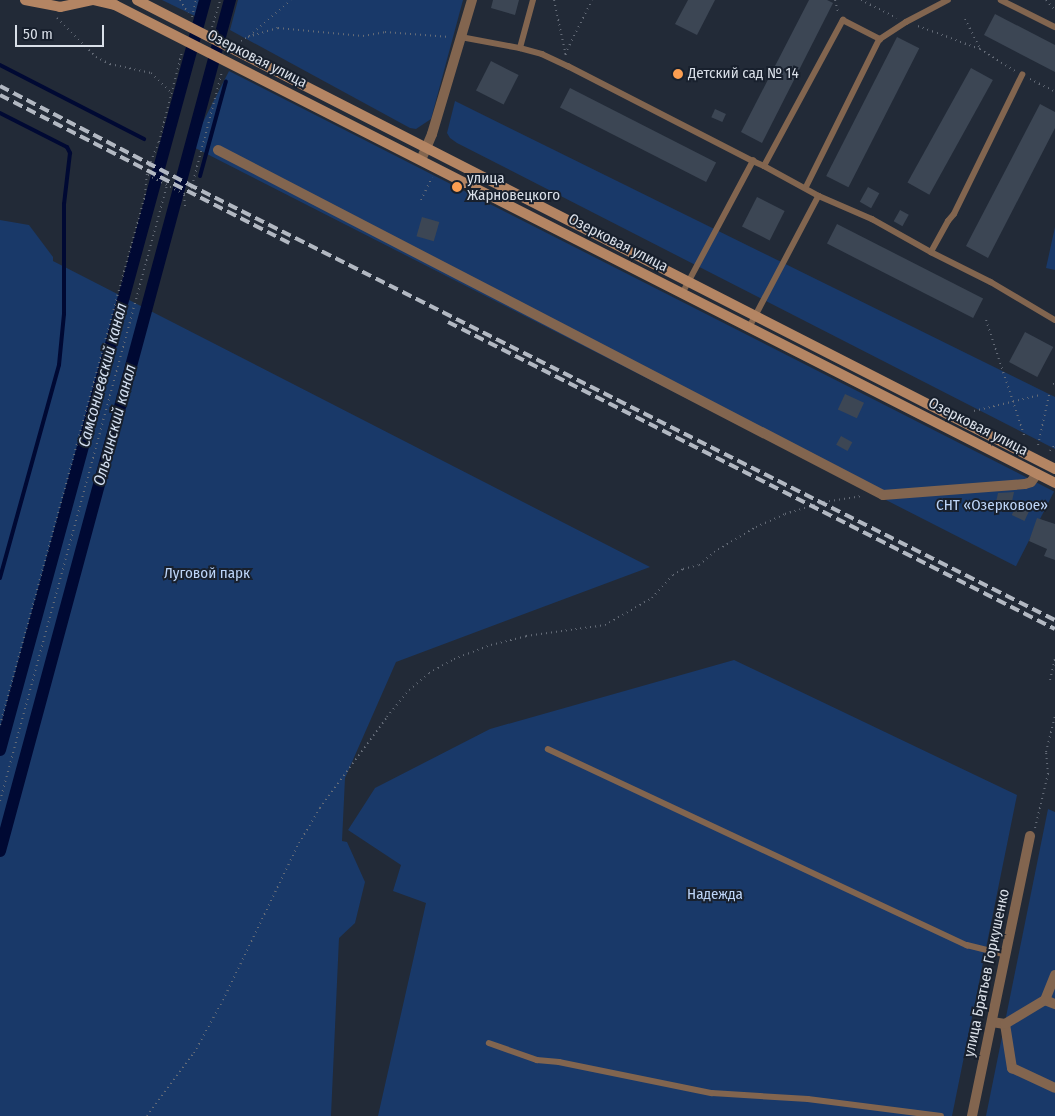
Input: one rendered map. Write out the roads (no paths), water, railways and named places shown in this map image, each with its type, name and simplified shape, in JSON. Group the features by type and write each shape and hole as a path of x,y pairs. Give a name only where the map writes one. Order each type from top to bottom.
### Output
{"street":[{"name":"Озерковая улица","path":"25,0 45,5 68,7 86,1 105,2 177,35 227,65 683,292 1055,483"},
{"path":"45,5 65,0"},
{"name":"Озерковая улица","path":"137,0 186,20 426,149 1055,469"},
{"path":"421,160 472,0"},
{"path":"218,150 883,495 1025,484 1031,482 1037,474"},
{"name":"улица Братьев Горкушенко","path":"972,1116 1030,836"},
{"path":"992,1022 1005,1024 1045,1000 1055,975"},
{"path":"1045,1000 1055,1004"},
{"path":"1005,1024 1012,1068 1055,1088"}],"lane":[{"path":"520,48 533,0"},
{"path":"806,188 880,39 906,22 948,0"},
{"path":"1001,0 1055,27"},
{"path":"764,166 844,20 880,39"},
{"path":"461,37 520,48 542,54 568,66 819,196 872,219 931,252 992,282 1055,320"},
{"path":"931,252 948,221 954,214 1022,75"},
{"path":"683,292 753,161"},
{"path":"750,327 819,196"},
{"path":"548,749 967,945 1006,955"},
{"path":"489,1043 537,1060 559,1062 712,1093 808,1099 940,1116"}],"waterway":[{"name":"Самсониевский канал","path":"0,750 205,0"},
{"name":"Ольгинский канал","path":"0,851 230,0"},
{"path":"0,65 144,139"},
{"path":"200,176 226,81"},
{"path":"0,113 67,147 70,153 64,204 64,314 59,365 0,578"}],"railway":[{"path":"0,86 188,184 1055,620"},
{"path":"0,95 289,243"},
{"path":"448,322 1055,629"}],"place":[{"name":"Детский сад № 14","path":"678,74"},
{"name":"улица Жарновецкого","path":"457,187"}],"park label":[{"name":"СНТ «Озерковое»","path":"992,506"},
{"name":"Луговой парк","path":"207,574"},
{"name":"Надежда","path":"715,895"}]}
